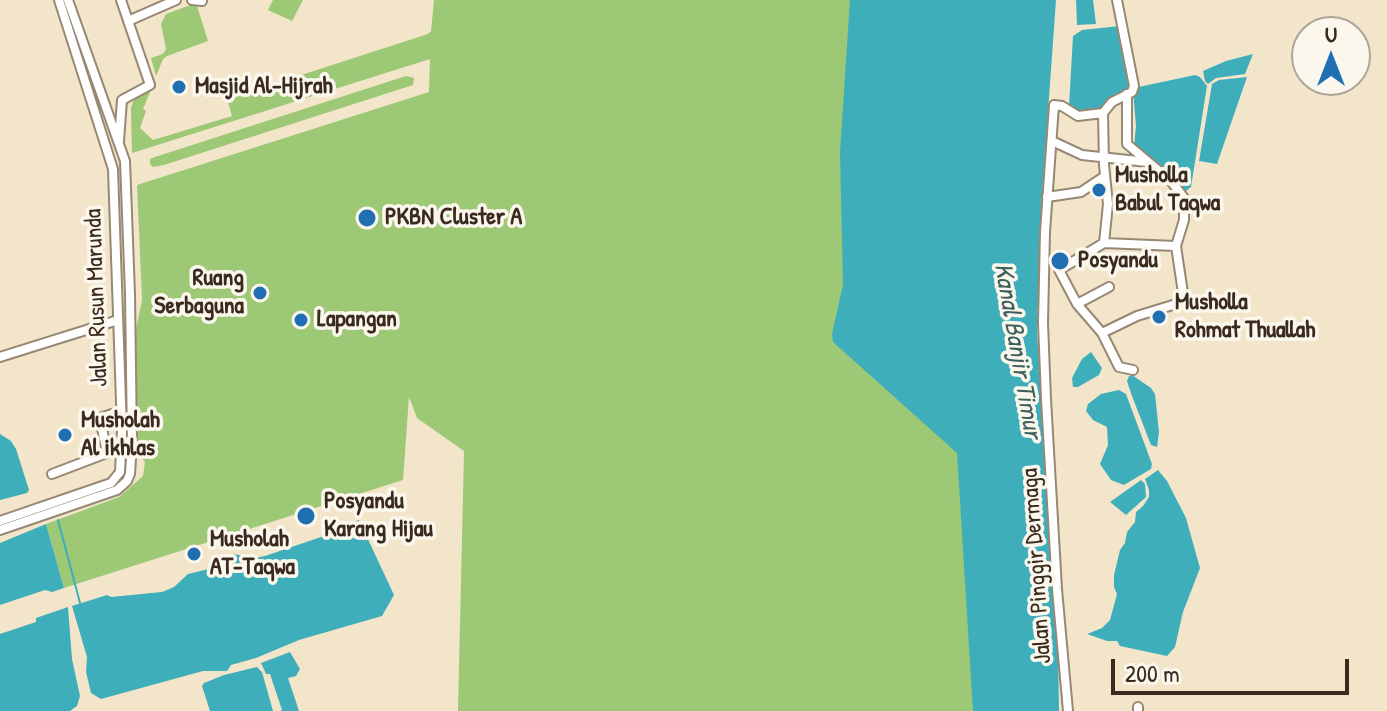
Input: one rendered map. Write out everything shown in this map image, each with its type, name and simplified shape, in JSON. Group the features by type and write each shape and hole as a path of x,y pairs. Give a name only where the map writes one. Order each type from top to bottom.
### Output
{"street":[{"name":"Jalan Rusun Marunda","path":"0,521 111,483 120,472 121,411 113,169 59,0"},
{"name":"Jalan Rusun Marunda","path":"0,530 117,490 130,474 130,294 125,161 68,0"},
{"path":"119,145 122,100 150,85 121,0"},
{"path":"128,21 176,0"},
{"path":"1104,243 1108,204 1103,113 1134,86 1117,0"},
{"path":"1102,333 1182,300 1176,246 1184,220 1184,198 1171,181 1127,144 1127,94"},
{"name":"Jalan Pinggir Dermaga","path":"1068,711 1054,548 1043,323 1047,197 1054,105 1062,106 1078,116 1103,113"},
{"path":"1052,141 1079,154 1147,162"},
{"path":"1047,197 1081,192 1105,176"},
{"path":"1133,370 1119,367 1102,333 1077,304 1059,271 1104,243 1176,246"},
{"path":"1043,282 1063,279"},
{"path":"1077,304 1109,287"},
{"path":"0,357 118,320"},
{"path":"52,474 107,453 100,418 121,411"}],"green space":[{"path":"273,0 303,0 292,21 268,10"},
{"path":"434,0 856,0 961,447 978,711 458,711 464,451 417,418 409,397 403,480 64,588 46,524 119,497 143,476 145,462 115,430 142,300 137,185 429,92 430,59 132,153 131,108 135,96 152,87 143,109 146,111 140,128 153,140 232,116 227,99 428,34 431,31"},
{"path":"196,3 208,41 167,56 156,76 151,58 163,54 166,49 161,24 166,14"},
{"path":"406,76 414,78 413,85 164,165 153,167 150,164 150,159 155,157"}],"water":[{"name":"Kanal Banjir Timur","path":"850,0 1056,0 1041,209 1037,331 1058,643 1059,711 973,711 957,453 833,342 843,285 840,152"},
{"path":"1076,0 1093,0 1096,24 1077,25"},
{"path":"1120,26 1134,86 1102,111 1078,114 1069,106 1073,36 1082,30"},
{"path":"1253,54 1245,74 1216,78 1208,84 1205,81 1203,71"},
{"path":"1195,75 1207,86 1191,187 1186,191 1134,146 1133,90"},
{"path":"1247,77 1217,164 1199,161 1212,84 1219,80"},
{"path":"1091,352 1102,368 1099,375 1073,387 1072,378 1082,359"},
{"path":"1132,375 1155,394 1159,432 1157,447 1151,445 1132,396 1127,381"},
{"path":"1119,390 1126,394 1152,464 1151,469 1124,485 1111,480 1100,464 1108,445 1107,427 1093,420 1086,411 1088,404 1101,394"},
{"path":"0,434 11,441 16,449 29,490 0,500"},
{"path":"1158,470 1186,518 1200,568 1183,612 1175,647 1167,656 1120,646 1117,641 1087,634 1102,628 1110,620 1117,594 1114,575 1120,550 1135,522 1136,512 1149,497 1145,479"},
{"path":"1141,480 1145,484 1146,497 1126,515 1110,502"},
{"path":"359,520 394,595 382,616 299,640 231,665 227,671 203,671 101,699 91,693 86,672 87,657 72,606 107,595 162,592 174,587 188,574 222,565 233,554 255,558 265,556"},
{"path":"46,524 64,588 52,592 45,590 0,605 0,543"},
{"path":"68,607 72,659 80,696 77,706 70,711 0,711 0,634"},
{"path":"290,652 300,669 296,676 288,678 299,711 280,711 270,674 266,674 261,663"},
{"path":"257,667 262,672 273,711 210,711 202,686 204,683"}],"waterway":[{"path":"58,520 80,603"}],"place":[{"name":"Masjid Al-Hijrah","path":"179,87"},
{"name":"Musholla Babul Taqwa","path":"1099,190"},
{"name":"PKBN Cluster A","path":"367,218"},
{"name":"Posyandu","path":"1060,261"},
{"name":"Ruang Serbaguna","path":"260,293"},
{"name":"Musholla Rohmat Thuallah","path":"1159,317"},
{"name":"Lapangan","path":"301,320"},
{"name":"Musholah Al ikhlas","path":"65,435"},
{"name":"Posyandu Karang Hijau","path":"306,516"},
{"name":"Musholah AT-Taqwa","path":"194,554"}]}
